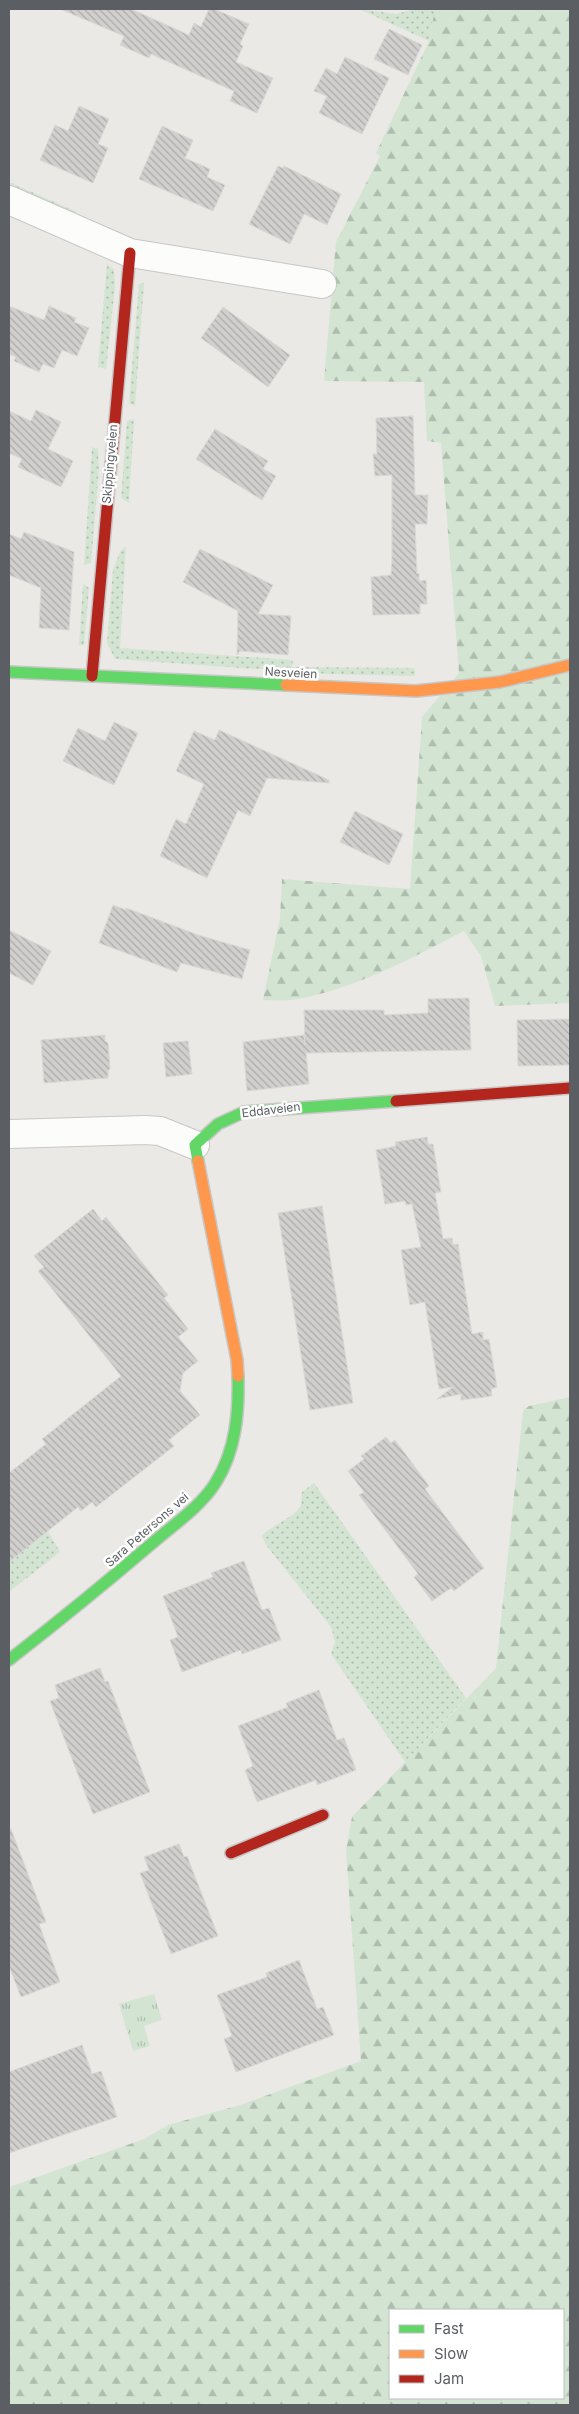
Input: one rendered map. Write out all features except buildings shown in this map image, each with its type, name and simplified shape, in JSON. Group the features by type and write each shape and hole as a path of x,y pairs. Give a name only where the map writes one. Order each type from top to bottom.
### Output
{"street":[{"path":"9,200 130,253 322,284"},
{"name":"Skippingveien","path":"92,676 130,253"},
{"name":"Nesveien","path":"9,672 416,691 500,682 570,665"},
{"name":"Eddaveien","path":"195,1144 218,1124 244,1112 570,1088"},
{"path":"9,1134 146,1130 160,1131 195,1144"},
{"name":"Sara Petersons vei","path":"9,1660 105,1584 188,1514 216,1483 224,1465 235,1432 238,1412 236,1360 195,1144"},
{"path":"231,1852 323,1815"}],"green space":[{"path":"359,9 396,14 415,9 435,9 429,41"},
{"path":"435,9 570,9 570,1003 495,1006 481,956 464,931 384,971 342,988 298,999 263,1000 280,918 282,879 410,889 422,717 459,673 441,443 427,441 424,382 324,381 336,242 380,156 376,153 429,41"},
{"path":"9,182 77,212 74,216 9,189"},
{"path":"107,264 114,270 115,287 106,369 98,367"},
{"path":"144,283 135,406 129,403 139,284"},
{"path":"134,419 129,503 121,498 127,421"},
{"path":"92,447 98,449 99,469 91,563 84,565"},
{"path":"126,546 120,648 293,660 292,667 415,668 415,676 329,674 115,659 107,643 113,570 120,552"},
{"path":"83,584 89,588 84,645 79,645"},
{"path":"570,1397 570,2405 9,2405 9,2187 144,2139 168,2125 240,2105 361,2061 346,1851 352,1817 496,1668 523,1411 529,1406"},
{"path":"314,1483 466,1698 405,1762 331,1654 335,1642 331,1627 266,1545 262,1536 298,1509 301,1504 302,1492"},
{"path":"48,1531 60,1552 9,1592 9,1562"},
{"path":"154,1994 162,2020 144,2026 150,2046 133,2051 119,2004"}],"traffic: fast":[{"path":"9,672 286,685"},
{"path":"198,1161 195,1145 218,1124 244,1112 396,1101"},
{"path":"9,1660 83,1601 204,1498 223,1470 232,1444 237,1417 238,1376"}],"traffic: slow":[{"path":"286,685 416,691 500,682 570,665"},
{"path":"198,1161 237,1360 238,1376"}],"traffic: jam":[{"path":"92,676 130,253"},
{"path":"396,1101 570,1088"},
{"path":"231,1853 323,1815"}]}
